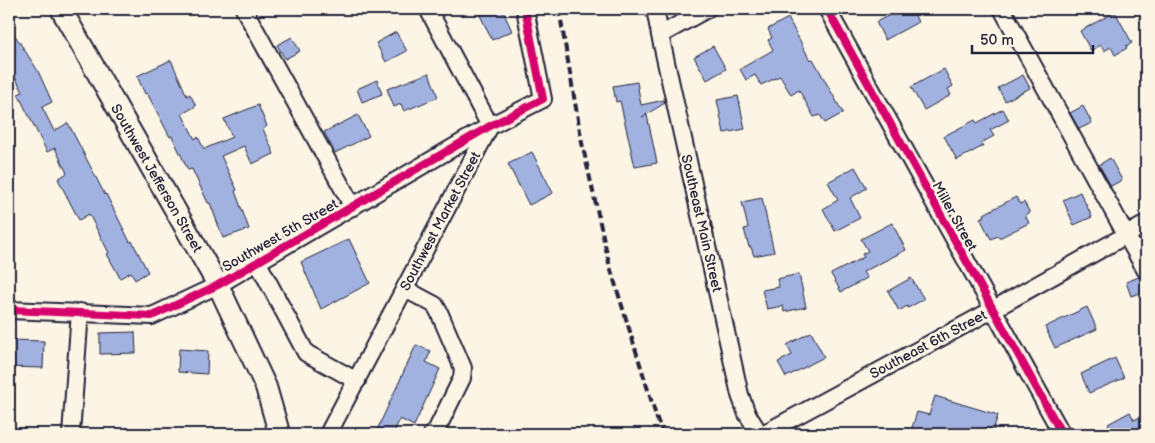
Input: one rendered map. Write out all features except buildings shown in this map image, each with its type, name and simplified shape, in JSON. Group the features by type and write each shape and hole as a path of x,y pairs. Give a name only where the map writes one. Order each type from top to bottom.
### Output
{"main road":[{"name":"Southwest Jefferson Street","path":"61,9 218,286 266,387 279,434"}],"street":[{"path":"244,9 353,207"},
{"path":"428,9 490,126"},
{"name":"Southwest 5th Street","path":"9,310 152,316 218,286 490,126 543,99 525,9"},
{"name":"Southeast Main Street","path":"655,9 740,395 747,414 761,434"},
{"path":"660,35 707,9"},
{"name":"Miller Street","path":"827,9 1062,434"},
{"path":"1002,9 1146,271"},
{"name":"Southwest Market Street","path":"328,434 490,126"},
{"name":"Southeast 6th Street","path":"761,434 992,310 1146,224"},
{"path":"258,262 306,353 356,380"},
{"path":"405,289 436,305 463,368 462,378 436,431 432,434"},
{"path":"71,434 80,312"}],"railway":[{"path":"559,9 582,143 610,267 663,434"}],"cycle path":[{"path":"9,310 152,316 218,285 490,126 543,99 525,9"},
{"path":"827,9 1062,434"}]}
